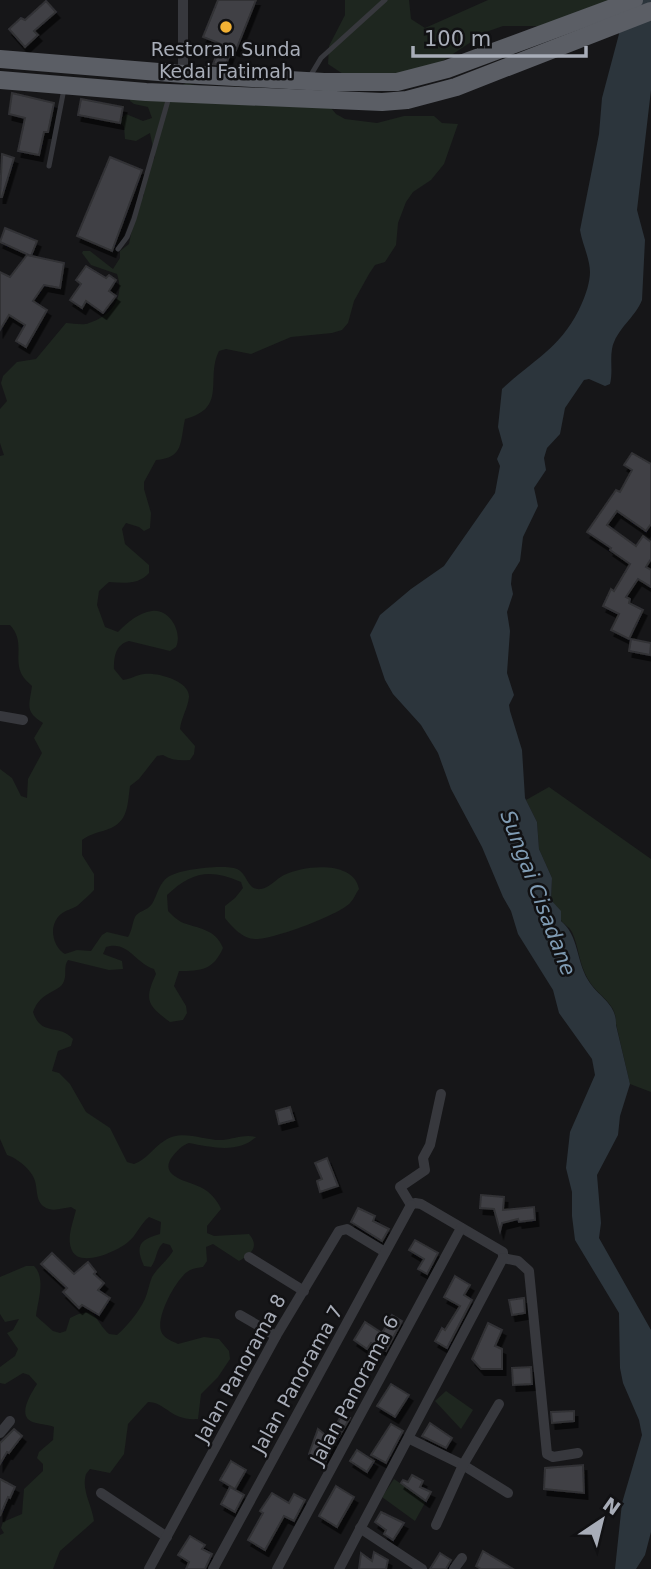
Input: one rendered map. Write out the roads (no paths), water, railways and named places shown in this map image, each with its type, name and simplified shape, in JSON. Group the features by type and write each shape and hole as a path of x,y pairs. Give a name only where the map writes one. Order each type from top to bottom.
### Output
{"highway":[{"path":"0,59 183,74 307,81 397,82 447,69 634,0"},
{"path":"0,80 170,93 382,102 407,100 456,86 651,11"}],"street":[{"path":"183,0 183,74"},
{"path":"0,716 23,720"},
{"path":"339,1569 410,1439 503,1258 503,1252 421,1204 411,1205 400,1187 425,1170 423,1158 430,1145 441,1094"},
{"name":"Jalan Panorama 7","path":"213,1569 411,1205"},
{"name":"Jalan Panorama 6","path":"277,1569 461,1228"},
{"name":"Jalan Panorama 8","path":"149,1569 276,1336 342,1229 347,1229 385,1252"},
{"path":"250,1257 304,1291"},
{"path":"503,1258 518,1261 529,1270 547,1454 553,1457 578,1453"},
{"path":"240,1315 276,1336"},
{"path":"436,1525 463,1465 499,1404"},
{"path":"0,1433 10,1421"},
{"path":"410,1439 463,1465 508,1493"},
{"path":"101,1493 166,1537"},
{"path":"360,1528 422,1569"},
{"path":"454,1569 462,1558"}],"lane":[{"path":"307,81 321,58 385,0"},
{"path":"49,166 64,85"},
{"path":"118,249 127,237 134,219 170,93"}],"water":[{"name":"Sungai Cisadane","path":"613,0 651,0 651,90 637,210 645,240 642,300 614,342 610,384 605,386 589,379 584,380 565,408 560,434 547,448 544,458 546,470 534,488 538,506 523,537 520,561 512,574 513,594 507,612 510,631 507,673 514,695 509,705 510,711 522,750 525,798 537,822 539,849 552,878 551,900 561,911 561,921 571,934 588,980 613,1011 630,1084 620,1116 618,1135 597,1175 601,1223 599,1238 651,1330 651,1532 645,1555 636,1569 615,1569 622,1503 642,1435 620,1368 619,1313 575,1240 572,1192 566,1168 570,1132 595,1075 592,1059 559,1013 553,990 518,934 511,911 482,847 451,789 438,753 421,725 393,694 385,680 370,635 380,615 444,566 495,493 500,466 497,459 503,445 498,427 502,389 557,342 585,296 590,267 580,230 599,134 602,98 619,34"}],"place":[{"name":"Restoran Sunda Kedai Fatimah","path":"226,27"}]}
